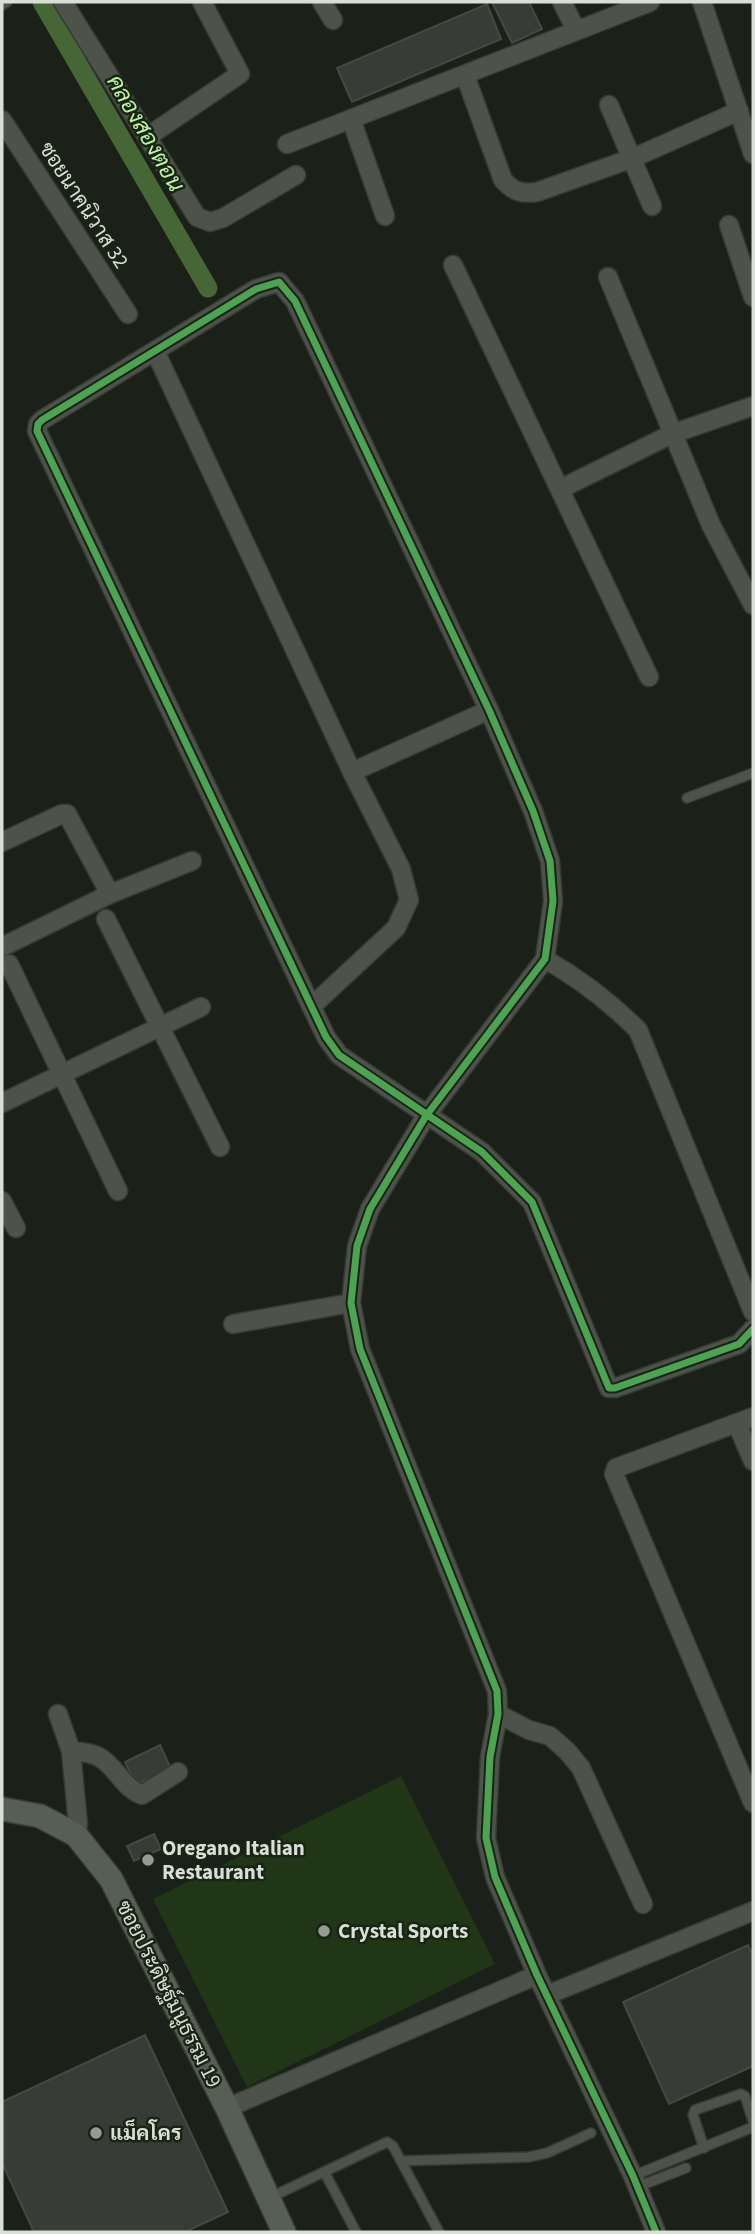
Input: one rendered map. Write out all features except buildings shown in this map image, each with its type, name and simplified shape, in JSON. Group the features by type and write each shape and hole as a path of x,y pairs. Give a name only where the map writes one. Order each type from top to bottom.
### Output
{"street":[{"path":"63,2 197,217 210,222 223,218 296,175"},
{"path":"147,136 240,74 202,2"},
{"path":"322,2 333,20"},
{"path":"562,2 576,30"},
{"path":"287,144 650,2"},
{"path":"702,2 753,155"},
{"path":"465,75 503,180 513,191 524,193 537,192 633,158 738,111"},
{"path":"609,105 652,206"},
{"path":"351,119 385,216"},
{"name":"ซอยนาคนิวาส 32","path":"2,120 128,314"},
{"path":"729,225 753,297"},
{"path":"453,265 649,677"},
{"path":"608,277 711,525 753,605"},
{"path":"656,2232 537,1975 495,1877 486,1838 489,1757 498,1714 497,1691 360,1349 351,1303 357,1246 370,1209 426,1116 545,959 552,901 550,862 533,811 489,710 295,301 279,282 256,289 43,420 38,424 37,431 326,1037 339,1055 426,1116 482,1152 532,1202 609,1388 739,1344 753,1329"},
{"path":"155,351 352,772 401,869 409,900 396,928 313,1005"},
{"path":"560,489 672,434 753,405"},
{"path":"352,772 489,710"},
{"path":"2,842 67,814 110,894"},
{"path":"118,1191 5,955 110,894 192,861"},
{"path":"106,919 220,1147"},
{"path":"545,959 580,979 614,1006 638,1030 753,1312"},
{"path":"2,1103 201,1007"},
{"path":"2,1201 16,1228"},
{"path":"233,1324 351,1303"},
{"path":"753,1461 745,1421 617,1468 614,1474 753,1804"},
{"path":"58,1714 71,1751 78,1824 76,1835"},
{"path":"498,1714 529,1730 550,1736 581,1768 643,1904"},
{"path":"71,1751 96,1755 103,1759 122,1781 142,1795 178,1772"},
{"name":"ซอยประดิษฐ์มนูธรรม 19","path":"2,1809 40,1816 76,1835 111,1879 227,2108 284,2232"},
{"path":"547,1995 753,1911"},
{"path":"227,2108 537,1975"}],"lane":[{"path":"2,5 8,2"},
{"path":"687,798 753,773"},
{"path":"704,2148 692,2115 695,2110 741,2094 745,2096 753,2121"},
{"path":"635,2182 753,2127"},
{"path":"401,2161 529,2157 547,2153 591,2133"},
{"path":"268,2198 387,2142 393,2146 439,2232"},
{"path":"635,2182 686,2168"},
{"path":"325,2173 356,2232"}],"green space":[{"name":"Crystal Sports","path":"401,1776 495,1964 247,2087 153,1899"}],"waterway":[{"name":"คลองสองตอน","path":"42,2 208,288"}],"cycle path":[{"path":"656,2232 633,2176 537,1975 495,1877 486,1838 490,1757 498,1714 497,1691 360,1349 351,1303 357,1246 370,1209 426,1116 545,959 553,901 550,861 533,811 489,710 295,301 279,282 256,289 42,420 37,431 326,1037 339,1055 482,1152 532,1202 609,1388 739,1344 753,1329"}],"place":[{"name":"Oregano Italian Restaurant","path":"148,1860"},
{"name":"Crystal Sports","path":"324,1931"},
{"name":"แม็คโคร","path":"96,2133"}]}
